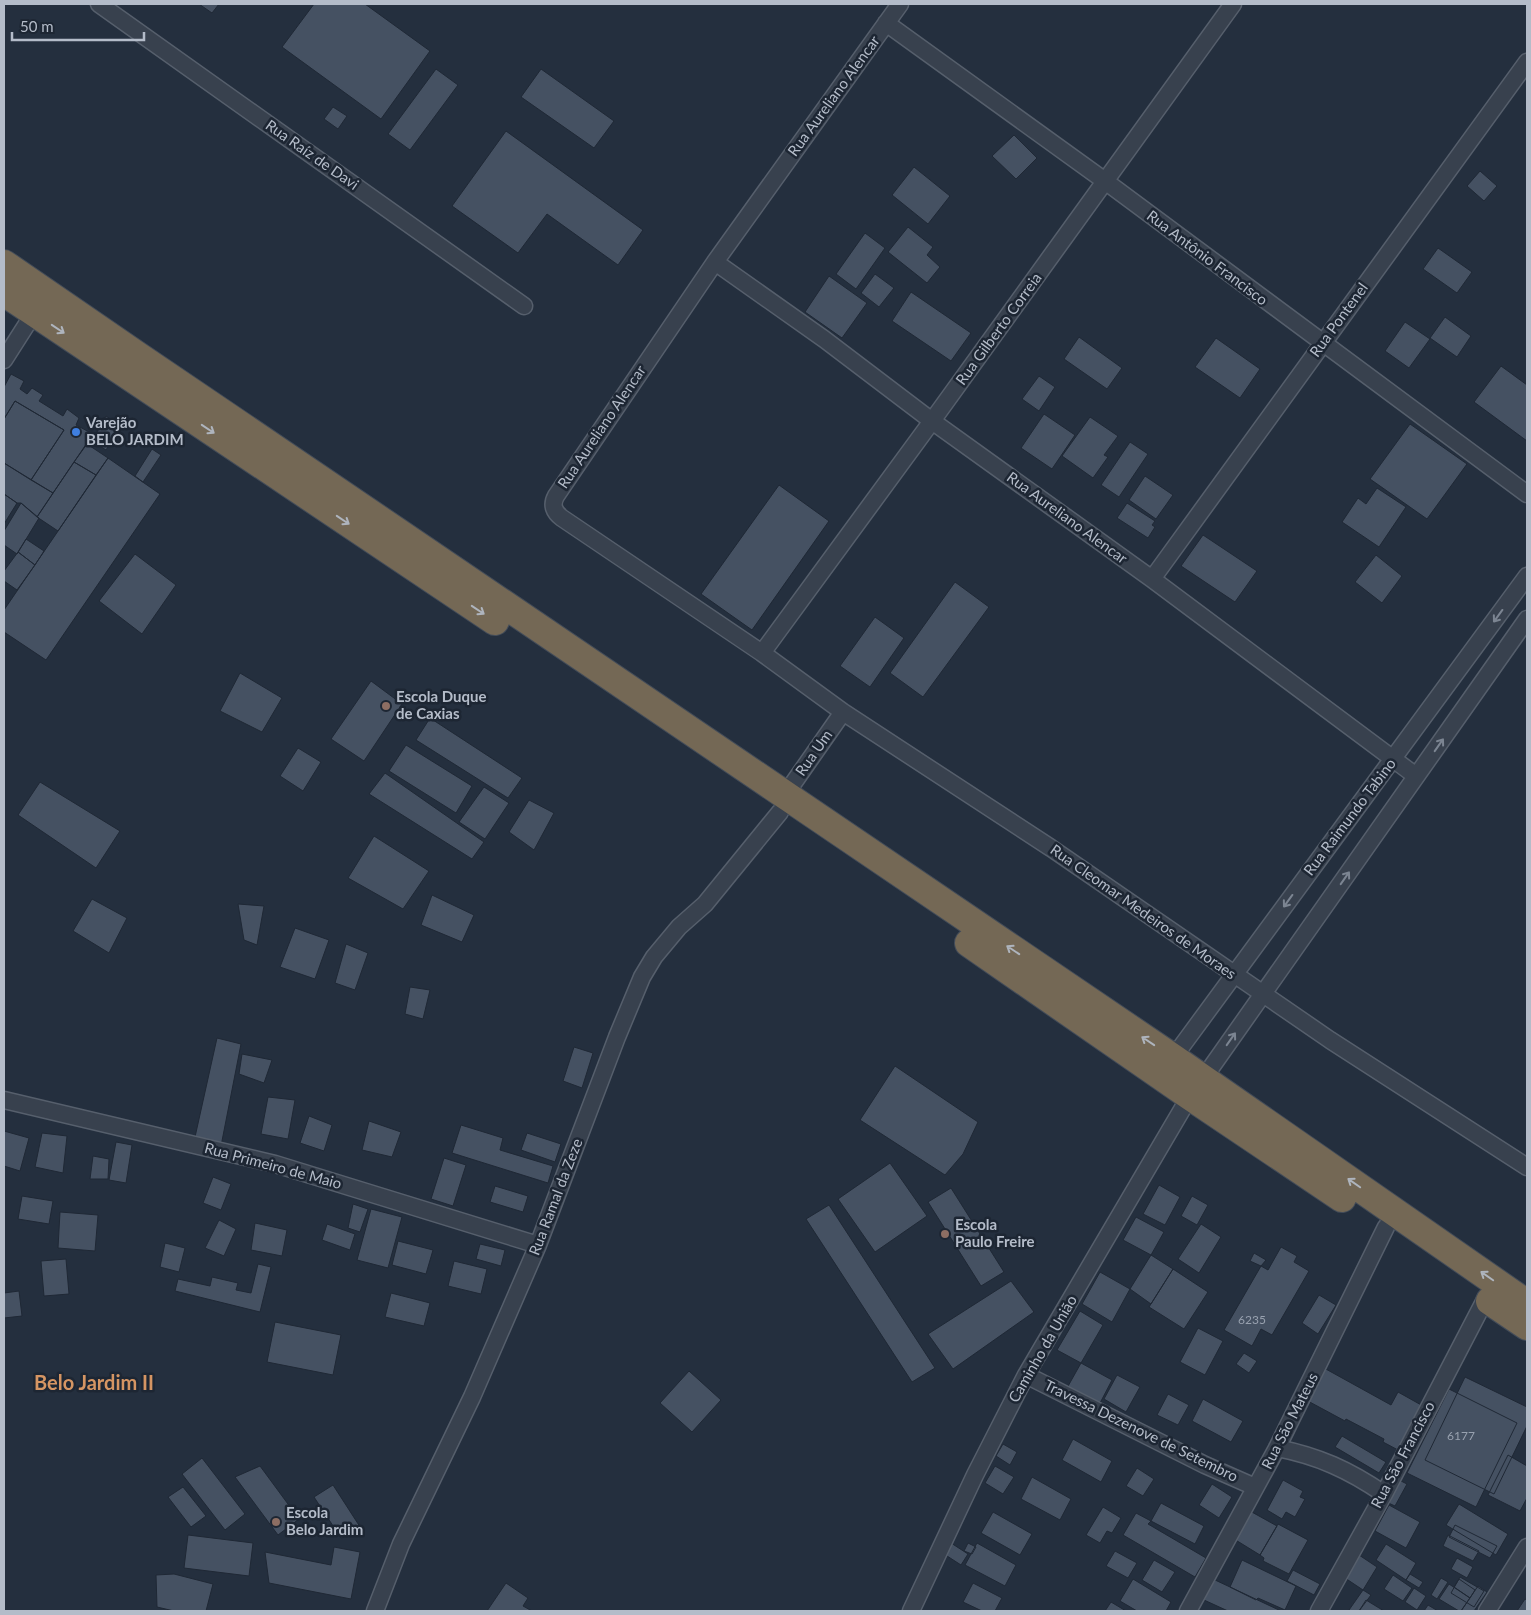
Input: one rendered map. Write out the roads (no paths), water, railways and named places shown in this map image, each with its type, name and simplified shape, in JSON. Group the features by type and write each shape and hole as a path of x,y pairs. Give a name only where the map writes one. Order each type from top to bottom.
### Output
{"highway":[{"path":"4,264 1196,1087 1527,1304"},
{"path":"4,292 1173,1058 1196,1087 1386,1228 1527,1326"}],"street":[{"name":"Rua Raíz de Davi","path":"99,4 524,306"},
{"name":"Rua Aureliano Alencar","path":"762,653 558,515 554,507 556,496 715,262 900,4"},
{"name":"Rua Gilberto Correia","path":"762,653 1233,4"},
{"name":"Rua Antônio Francisco","path":"886,24 1105,181 1527,494"},
{"name":"Rua Pontenel","path":"1152,579 1527,62"},
{"name":"Rua Aureliano Alencar","path":"715,262 824,339 932,421 1152,579 1416,776"},
{"path":"4,360 34,313"},
{"name":"Rua Raimundo Tabino","path":"1173,1058 1527,576"},
{"name":"Rua Raimundo Tabino","path":"1196,1087 1527,619"},
{"name":"Rua Cleomar Medeiros de Moraes","path":"762,653 843,712 1043,843 1330,1040 1527,1167"},
{"name":"Rua Um","path":"783,803 843,712"},
{"name":"Rua Ramal da Zeze","path":"375,1611 402,1544 472,1397 538,1244 622,1022 642,977 654,958 679,928 705,904 783,803"},
{"name":"Caminho da União","path":"911,1611 975,1475 1026,1375 1196,1087"},
{"name":"Rua Primeiro de Maio","path":"4,1100 276,1164 538,1244"},
{"name":"Rua São Mateus","path":"1188,1611 1277,1448 1386,1228"},
{"name":"Rua São Francisco","path":"1319,1611 1384,1494 1486,1298"},
{"name":"Travessa Dezenove de Setembro","path":"1026,1375 1205,1465 1255,1487"},
{"path":"1277,1448 1306,1454 1332,1464 1360,1478 1384,1494"},
{"path":"1487,1611 1527,1547"}],"place":[{"name":"Varejão BELO JARDIM","path":"76,432"},
{"name":"Escola Duque de Caxias","path":"386,706"},
{"name":"Escola Paulo Freire","path":"945,1234"},
{"name":"Escola Belo Jardim","path":"276,1522"}],"district":[{"name":"Belo Jardim II","path":"94,1383"}]}
